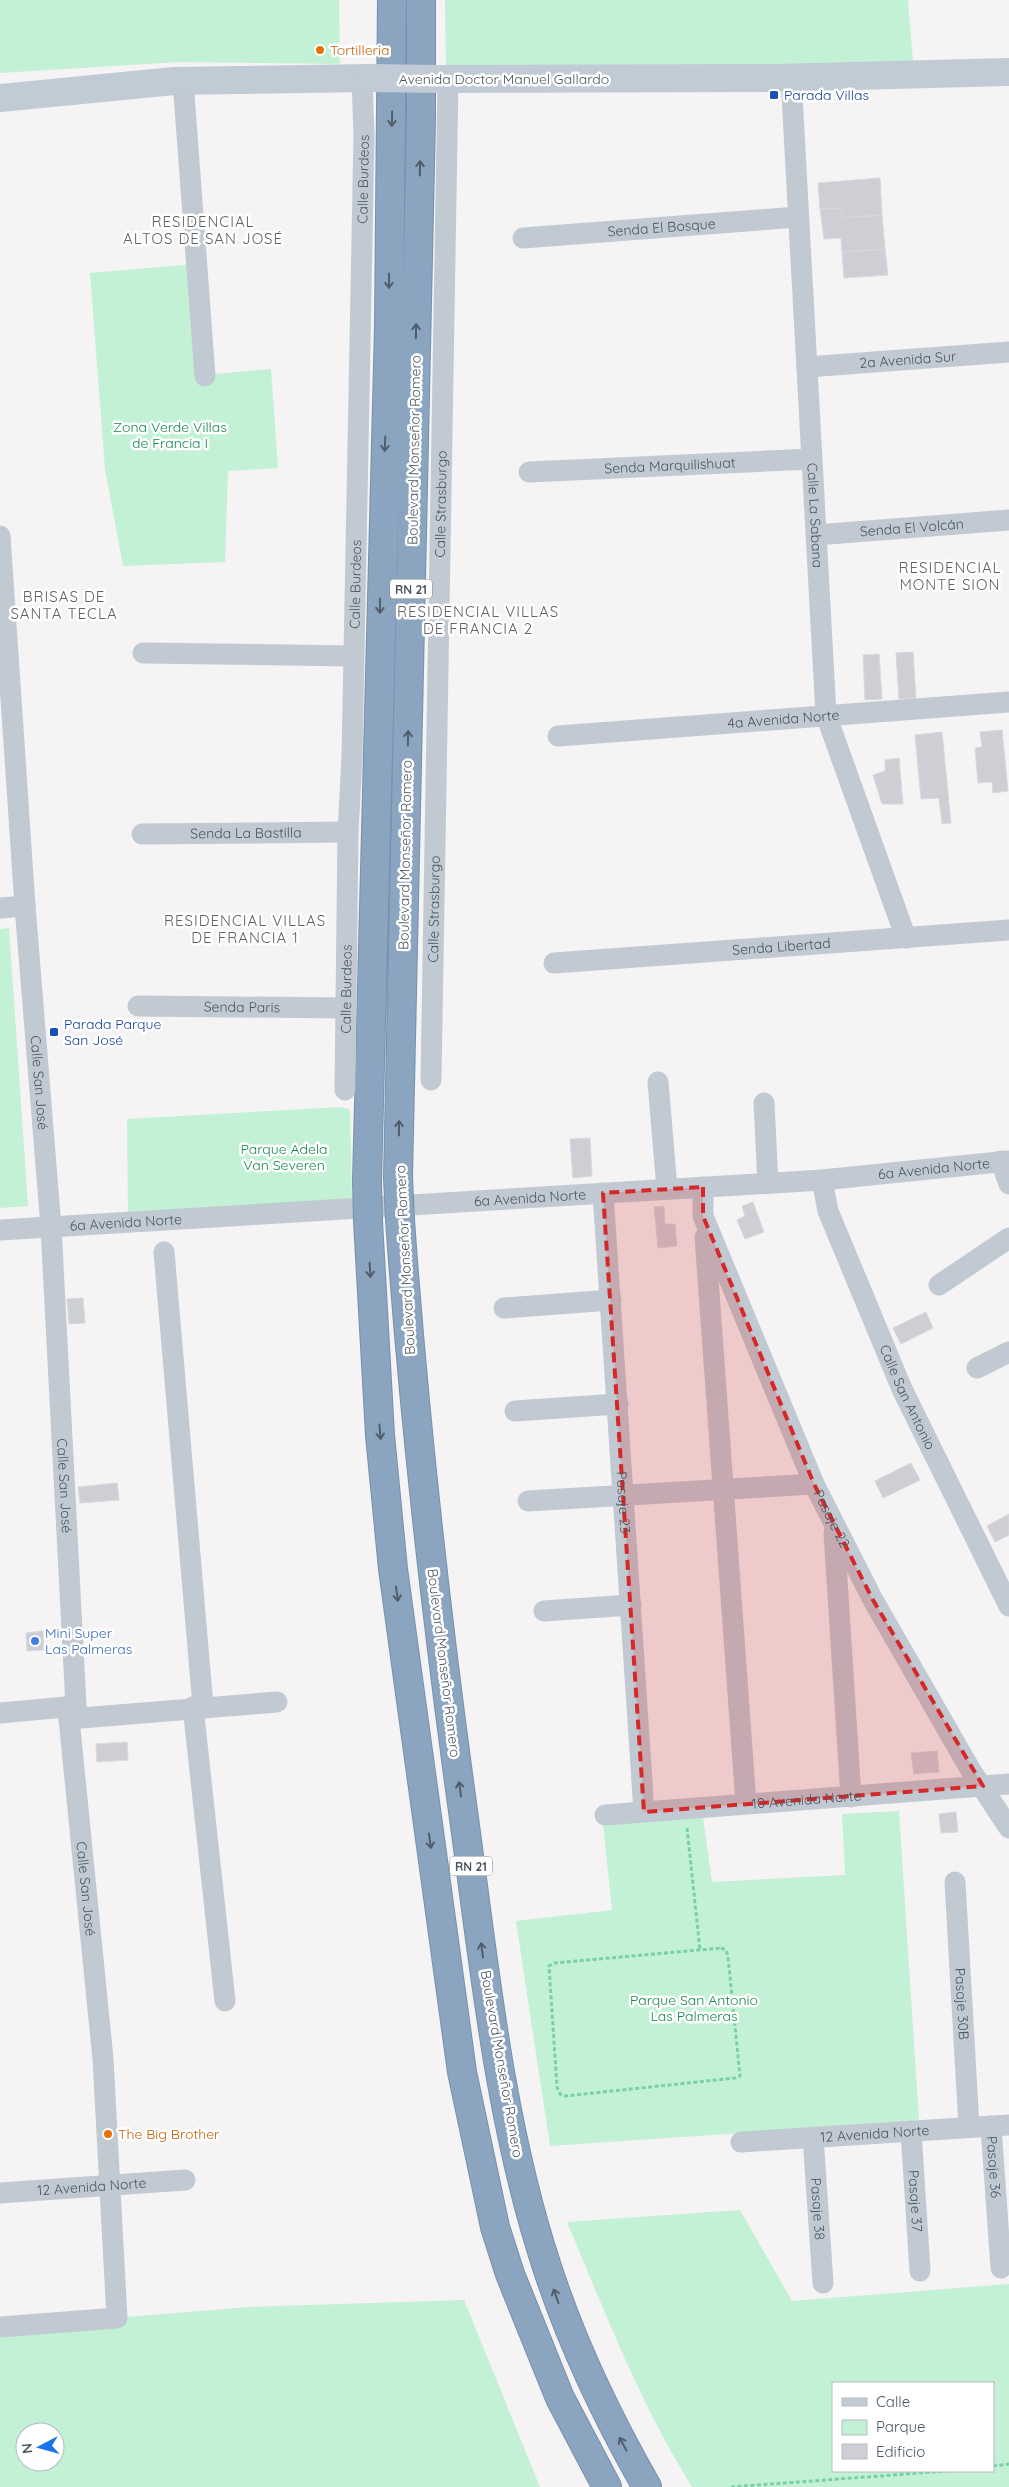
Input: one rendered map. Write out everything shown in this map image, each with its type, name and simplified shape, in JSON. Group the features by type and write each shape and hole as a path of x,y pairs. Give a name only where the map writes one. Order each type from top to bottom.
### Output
{"highway":[{"name":"Boulevard Monseñor Romero","path":"392,0 389,327 366,1181 380,1435 393,1569 462,2072 495,2227 510,2274 560,2398 607,2487"},
{"name":"Boulevard Monseñor Romero","path":"421,0 420,139 398,1177 408,1342 435,1607 491,2017 510,2122 532,2218 561,2310 603,2407 646,2487"}],"street":[{"name":"Avenida Doctor Manuel Gallardo","path":"0,98 183,81 367,78 791,78 1009,72"},
{"name":"Calle Burdeos","path":"345,1090 348,832 364,135 367,78"},
{"name":"Calle La Sabana","path":"791,78 826,715 906,938"},
{"name":"Calle Strasburgo","path":"431,1080 442,79"},
{"path":"183,81 205,376"},
{"name":"Senda El Bosque","path":"524,238 798,218"},
{"name":"2a Avenida Sur","path":"807,367 1009,352"},
{"name":"Senda Marquilishuat","path":"529,472 812,459"},
{"name":"Senda El Volcán","path":"816,535 1009,520"},
{"name":"Calle San José","path":"0,536 9,805 25,906 51,1227 73,1713 103,2059 117,2318 0,2327"},
{"path":"143,653 353,656"},
{"name":"4a Avenida Norte","path":"558,736 1009,702"},
{"name":"Senda La Bastilla","path":"142,834 348,832"},
{"path":"0,908 25,906"},
{"name":"Senda Libertad","path":"554,962 1009,930"},
{"name":"Senda Paris","path":"138,1006 346,1008"},
{"path":"658,1082 667,1189"},
{"path":"764,1103 768,1183"},
{"path":"1005,1161 1009,1184"},
{"name":"6a Avenida Norte","path":"0,1230 822,1180 1005,1161"},
{"name":"Calle San Antonio","path":"822,1180 828,1211 902,1389 1009,1606"},
{"name":"Pasaje 22","path":"703,1187 703,1216 814,1484 837,1525 873,1600 970,1769 1009,1828"},
{"name":"Pasaje 23","path":"603,1193 625,1496 644,1812"},
{"path":"703,1216 746,1804"},
{"path":"939,1285 1009,1238"},
{"path":"164,1252 198,1707 225,2002"},
{"path":"504,1308 611,1300"},
{"path":"977,1368 1009,1352"},
{"path":"515,1411 618,1404"},
{"path":"528,1501 814,1484"},
{"path":"837,1525 834,1533 851,1796"},
{"path":"544,1610 631,1605"},
{"path":"0,1713 73,1713 277,1702"},
{"name":"10 Avenida Norte","path":"604,1815 1009,1784"},
{"name":"Pasaje 30B","path":"955,1882 969,2127"},
{"name":"12 Avenida Norte","path":"741,2142 1000,2125"},
{"name":"Pasaje 36","path":"1000,2125 1001,2268"},
{"name":"Pasaje 37","path":"911,2131 920,2271"},
{"name":"Pasaje 38","path":"813,2137 823,2282"},
{"name":"12 Avenida Norte","path":"0,2193 185,2180"}],"path":[{"path":"685,1809 700,1950"},
{"path":"721,1948 726,1950 740,2076 575,2095 560,2094 557,2087 549,1966 700,1950 721,1948"},
{"path":"994,2466 1009,2464"},
{"path":"731,2487 934,2472"}],"highlighted area":[{"path":"703,1187 703,1216 814,1484 873,1600 983,1786 644,1812 603,1193"}],"green space":[{"path":"0,0 339,0 340,64 179,62 0,73"},
{"path":"445,0 908,0 913,62 446,70"},
{"name":"Zona Verde Villas de Francia I","path":"196,264 205,375 271,369 278,468 228,471 225,562 123,566 105,469 90,273"},
{"path":"9,928 28,1206 0,1208 0,929"},
{"name":"Parque Adela Van Severen","path":"340,1107 350,1109 352,1200 128,1212 127,1119"},
{"name":"Parque San Antonio Las Palmeras","path":"899,1811 919,2121 550,2146 516,1921 612,1910 603,1824 703,1817 712,1882 845,1875 842,1814"},
{"path":"740,2210 792,2301 1009,2284 1009,2487 692,2487 656,2423 610,2324 567,2222"},
{"path":"464,2300 540,2487 0,2487 0,2327 250,2307"}],"building":[{"path":"880,178 882,215 843,218 841,208 820,209 818,183"},
{"path":"841,208 843,218 882,215 885,249 842,252 841,238 824,239 820,209"},
{"path":"885,249 888,275 844,278 842,252"},
{"path":"913,652 916,698 899,699 896,653"},
{"path":"879,654 882,699 865,700 863,655"},
{"path":"1002,730 1008,791 993,793 992,782 978,783 975,748 982,747 980,732"},
{"path":"942,732 951,823 942,824 939,798 921,799 915,735"},
{"path":"899,758 903,804 882,804 873,775 885,771 885,760"},
{"path":"590,1138 592,1176 573,1178 570,1139"},
{"path":"753,1202 764,1232 745,1239 737,1220 745,1216 742,1206"},
{"path":"664,1206 665,1224 675,1224 677,1246 658,1248 654,1207"},
{"path":"83,1298 85,1323 69,1324 67,1299"},
{"path":"926,1312 933,1328 901,1344 893,1328"},
{"path":"911,1463 920,1480 883,1498 875,1481"},
{"path":"117,1483 119,1500 80,1503 78,1487"},
{"path":"1009,1514 1009,1535 995,1542 987,1526"},
{"name":"Mini Super Las Palmeras","path":"43,1631 44,1650 27,1651 26,1633"},
{"path":"127,1742 128,1760 97,1762 96,1744"},
{"path":"937,1751 939,1772 914,1774 911,1753"},
{"path":"956,1812 958,1832 941,1833 939,1814"}],"place":[{"name":"Tortilleria","path":"320,50"},
{"name":"Parada Villas","path":"774,95"},
{"name":"Parada Parque San José","path":"54,1032"},
{"name":"Mini Super Las Palmeras","path":"35,1641"},
{"name":"The Big Brother","path":"108,2134"}],"district":[{"name":"RESIDENCIAL ALTOS DE SAN JOSÉ","path":"203,230"},
{"name":"RESIDENCIAL MONTE SION","path":"950,576"},
{"name":"BRISAS DE SANTA TECLA","path":"64,604"},
{"name":"RESIDENCIAL VILLAS DE FRANCIA 2","path":"478,620"},
{"name":"RESIDENCIAL VILLAS DE FRANCIA 1","path":"245,928"}]}
